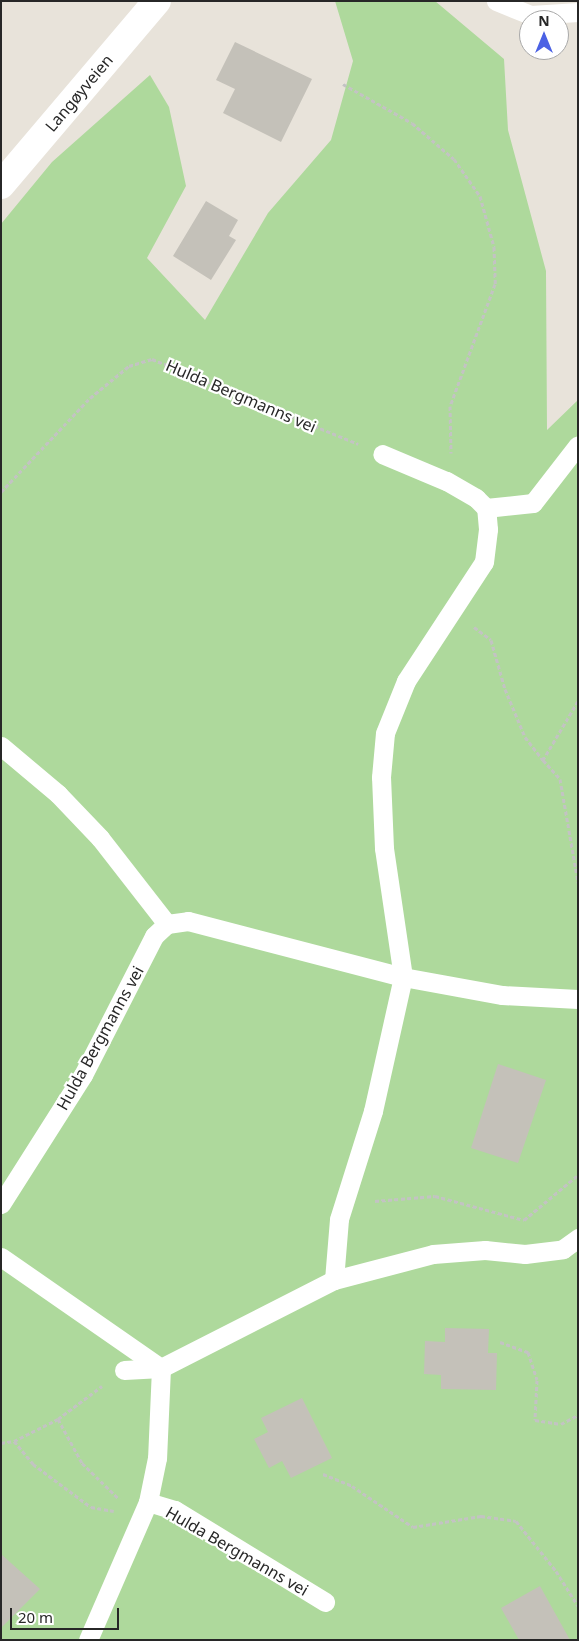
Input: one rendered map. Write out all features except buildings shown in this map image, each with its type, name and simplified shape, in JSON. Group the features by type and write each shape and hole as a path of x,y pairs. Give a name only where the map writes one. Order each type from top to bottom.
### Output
{"main road":[{"name":"Langøyveien","path":"1,185 157,1"}],"lane":[{"path":"496,1 531,15 578,12"},
{"path":"382,454 446,481 486,508 533,503 578,445"},
{"path":"334,1280 339,1219 373,1111 403,977 384,848 381,777 385,733 406,681 454,613 484,562 486,508"},
{"path":"1,746 58,794 100,838 167,924 188,921 403,977 502,996 578,999"},
{"name":"Hulda Bergmanns vei","path":"1,1204 83,1075 154,936 167,924"},
{"path":"124,1370 161,1368 334,1280 433,1254 484,1250 526,1254 563,1249 578,1238"},
{"path":"1,1257 161,1368"},
{"name":"Hulda Bergmanns vei","path":"88,1640 148,1502 157,1458 161,1368"},
{"name":"Hulda Bergmanns vei","path":"148,1502 175,1510 326,1602"}],"path":[{"path":"343,84 412,123 454,158 480,196 494,247 495,284 450,406 453,440 446,481"},
{"name":"Hulda Bergmanns vei","path":"1,492 90,398 130,366 152,358 382,454"},
{"path":"454,613 491,640 508,697 526,737 560,778 578,882"},
{"path":"544,760 578,700"},
{"path":"339,1219 367,1202 435,1196 524,1220 578,1175"},
{"path":"500,1342 528,1352 537,1380 535,1420 561,1424 578,1415"},
{"path":"1,1443 14,1442 58,1419 124,1370"},
{"path":"58,1419 82,1463 141,1521"},
{"path":"14,1442 33,1464 91,1507 110,1509 141,1521"},
{"path":"323,1474 352,1486 413,1527 480,1516 516,1521 556,1571 578,1606"}],"green space":[{"path":"335,1 435,1 504,59 508,130 546,271 547,430 578,400 578,1640 1,1640 1,224 52,162 150,75 169,107 186,186 147,258 205,320 268,213 331,140 353,61"}]}
